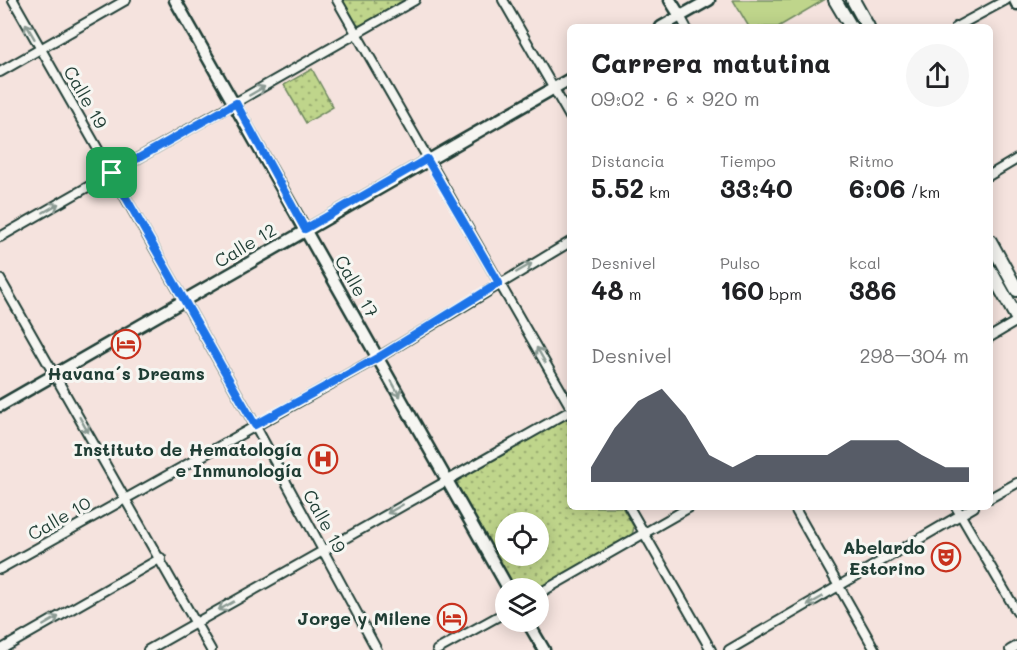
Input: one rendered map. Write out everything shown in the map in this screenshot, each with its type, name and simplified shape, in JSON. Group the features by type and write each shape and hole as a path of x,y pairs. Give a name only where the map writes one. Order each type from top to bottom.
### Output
{"main road":[{"path":"835,0 848,24"},
{"path":"853,0 866,24"},
{"path":"993,246 1017,290"},
{"path":"993,276 1017,320"}],"street":[{"name":"Calle 19","path":"13,0 255,425 377,650"},
{"path":"0,72 126,0"},
{"name":"Calle 17","path":"176,0 502,578"},
{"path":"337,0 567,401"},
{"path":"0,237 415,0"},
{"path":"503,0 567,112"},
{"path":"670,0 684,24"},
{"path":"666,24 709,0"},
{"path":"962,24 1006,0"},
{"path":"1015,0 1017,4"},
{"name":"Calle 12","path":"0,406 567,81"},
{"path":"993,173 1017,159"},
{"name":"Calle 10","path":"0,569 124,497 379,357 567,244"},
{"path":"0,279 211,650"},
{"path":"993,335 1017,320"},
{"path":"148,650 567,413"},
{"path":"993,496 1017,483"},
{"path":"631,510 711,650"},
{"path":"549,588 685,510"},
{"path":"796,510 875,650"},
{"path":"729,650 840,587 958,511 1017,612"},
{"path":"0,650 160,558"},
{"path":"437,650 495,618"},
{"path":"533,632 544,650"},
{"path":"1010,650 1017,646"}],"green space":[{"path":"341,0 409,0 365,26 356,25"},
{"path":"733,0 824,0 783,24 747,24"},
{"path":"312,69 333,107 306,123 284,85"},
{"path":"563,418 567,420 567,510 624,510 634,527 631,539 549,584 549,578 508,578 502,566 549,566 549,512 495,512 495,554 457,487 459,476"}],"place":[{"name":"Havana´s Dreams","path":"126,344"},
{"name":"Instituto de Hematología e Inmunología","path":"323,459"},
{"name":"Abelardo Estorino","path":"946,557"},
{"name":"Jorge y Milene","path":"452,618"}],"route":[{"path":"236,103 305,229 427,159 499,283 379,357 255,425 112,173 236,103"}]}
